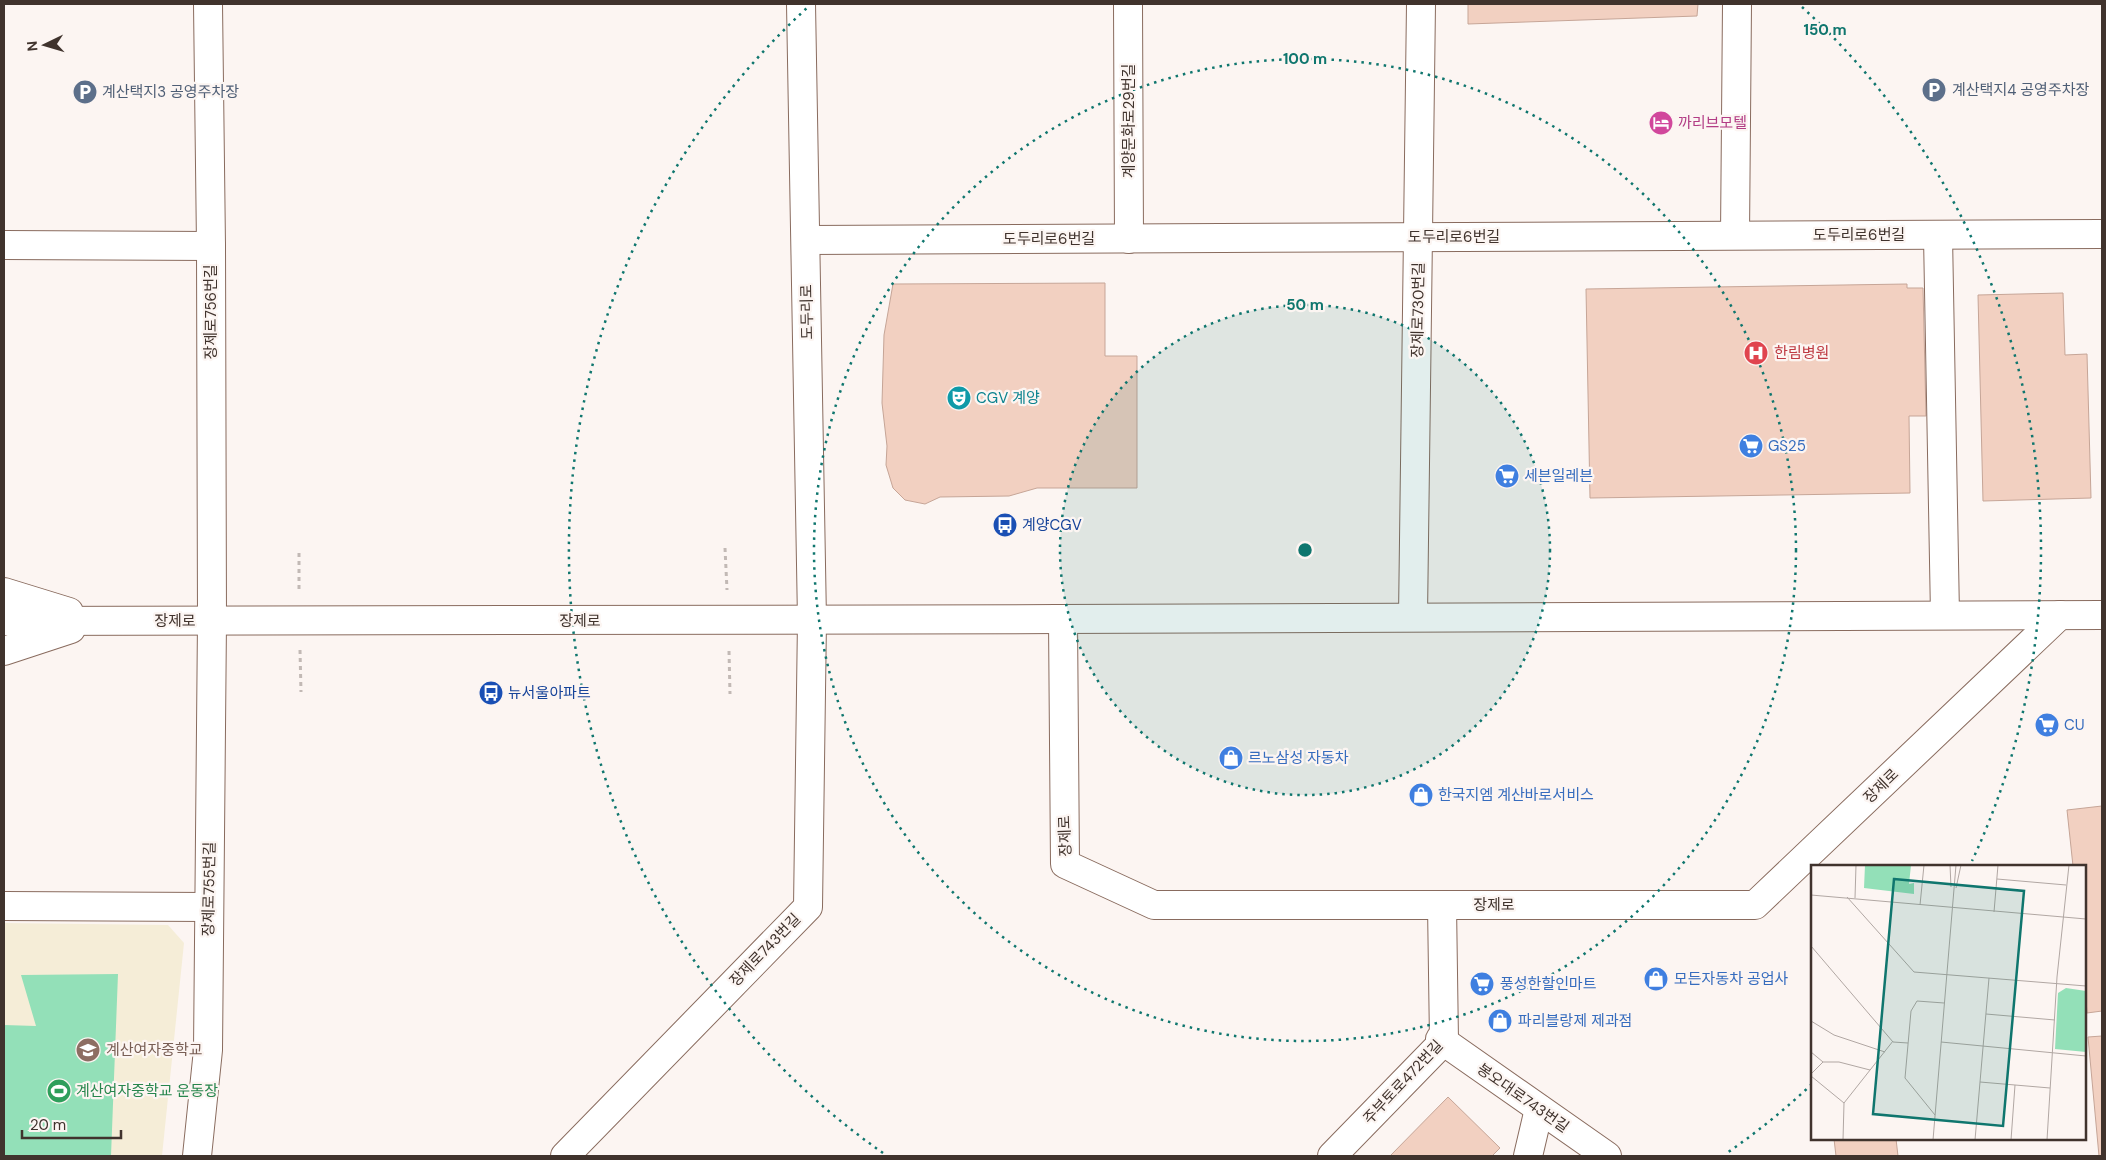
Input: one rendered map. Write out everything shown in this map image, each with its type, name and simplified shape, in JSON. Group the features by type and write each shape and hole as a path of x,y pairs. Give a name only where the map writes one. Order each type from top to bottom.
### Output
{"street":[{"name":"장제로756번길","path":"208,4 212,621"},
{"name":"도두리로","path":"801,4 812,620"},
{"name":"계양문화로29번길","path":"1128,4 1129,239"},
{"name":"장제로730번길","path":"1413,617 1421,4"},
{"path":"1735,235 1738,4"},
{"name":"도두리로6번길","path":"806,240 2102,234"},
{"path":"1938,236 1945,615"},
{"path":"4,245 211,246"},
{"name":"장제로","path":"4,592 97,621"},
{"name":"장제로","path":"1063,620 1064,864 1154,905 1755,905 2060,615"},
{"name":"장제로","path":"4,621 1063,620 2102,615"},
{"name":"장제로743번길","path":"565,1156 808,907 812,620"},
{"name":"장제로","path":"4,651 97,621"},
{"name":"장제로755번길","path":"197,1156 208,1050 212,621"},
{"name":"주부토로472번길","path":"1332,1156 1442,1040 1442,905"},
{"path":"4,906 209,907"},
{"name":"봉오대로743번길","path":"1442,1040 1607,1156"},
{"path":"1528,1156 1539,1109"}],"shaded area":[{"name":"계산여자중학교","path":"4,923 168,925 184,943 162,1156 4,1156"}],"green space":[{"name":"계산여자중학교 운동장","path":"118,974 111,1156 4,1156 4,1025 36,1026 21,975"}],"building":[{"path":"1468,4 1698,4 1697,16 1468,24"},
{"path":"1105,283 1105,356 1137,356 1137,488 1037,488 1009,496 940,497 925,504 905,500 893,488 886,465 887,446 882,403 884,335 893,284"},
{"name":"한림병원","path":"1907,284 1907,288 1923,288 1926,416 1909,416 1910,493 1590,498 1586,289"},
{"path":"2063,293 2065,355 2087,354 2091,498 1983,501 1978,295"},
{"path":"2102,806 2102,1011 2087,1013 2086,865 2073,865 2067,810"},
{"path":"2102,1036 2102,1156 2099,1156 2088,1037"},
{"path":"1448,1097 1500,1148 1492,1156 1390,1156"},
{"path":"1834,1140 1896,1140 1898,1156 1836,1156"}],"place":[{"name":"계산택지4 공영주차장","path":"1934,90"},
{"name":"계산택지3 공영주차장","path":"85,92"},
{"name":"까리브모텔","path":"1661,123"},
{"name":"한림병원","path":"1756,353"},
{"name":"CGV 계양","path":"959,398"},
{"name":"GS25","path":"1751,446"},
{"name":"세븐일레븐","path":"1507,476"},
{"name":"계양CGV","path":"1005,525"},
{"name":"뉴서울아파트","path":"491,693"},
{"name":"CU","path":"2047,725"},
{"name":"르노삼성 자동차","path":"1231,758"},
{"name":"한국지엠 계산바로서비스","path":"1421,795"},
{"name":"모든자동차 공업사","path":"1656,979"},
{"name":"풍성한할인마트","path":"1482,984"},
{"name":"파리블랑제 제과점","path":"1500,1021"},
{"name":"계산여자중학교","path":"88,1050"},
{"name":"계산여자중학교 운동장","path":"59,1091"}]}
